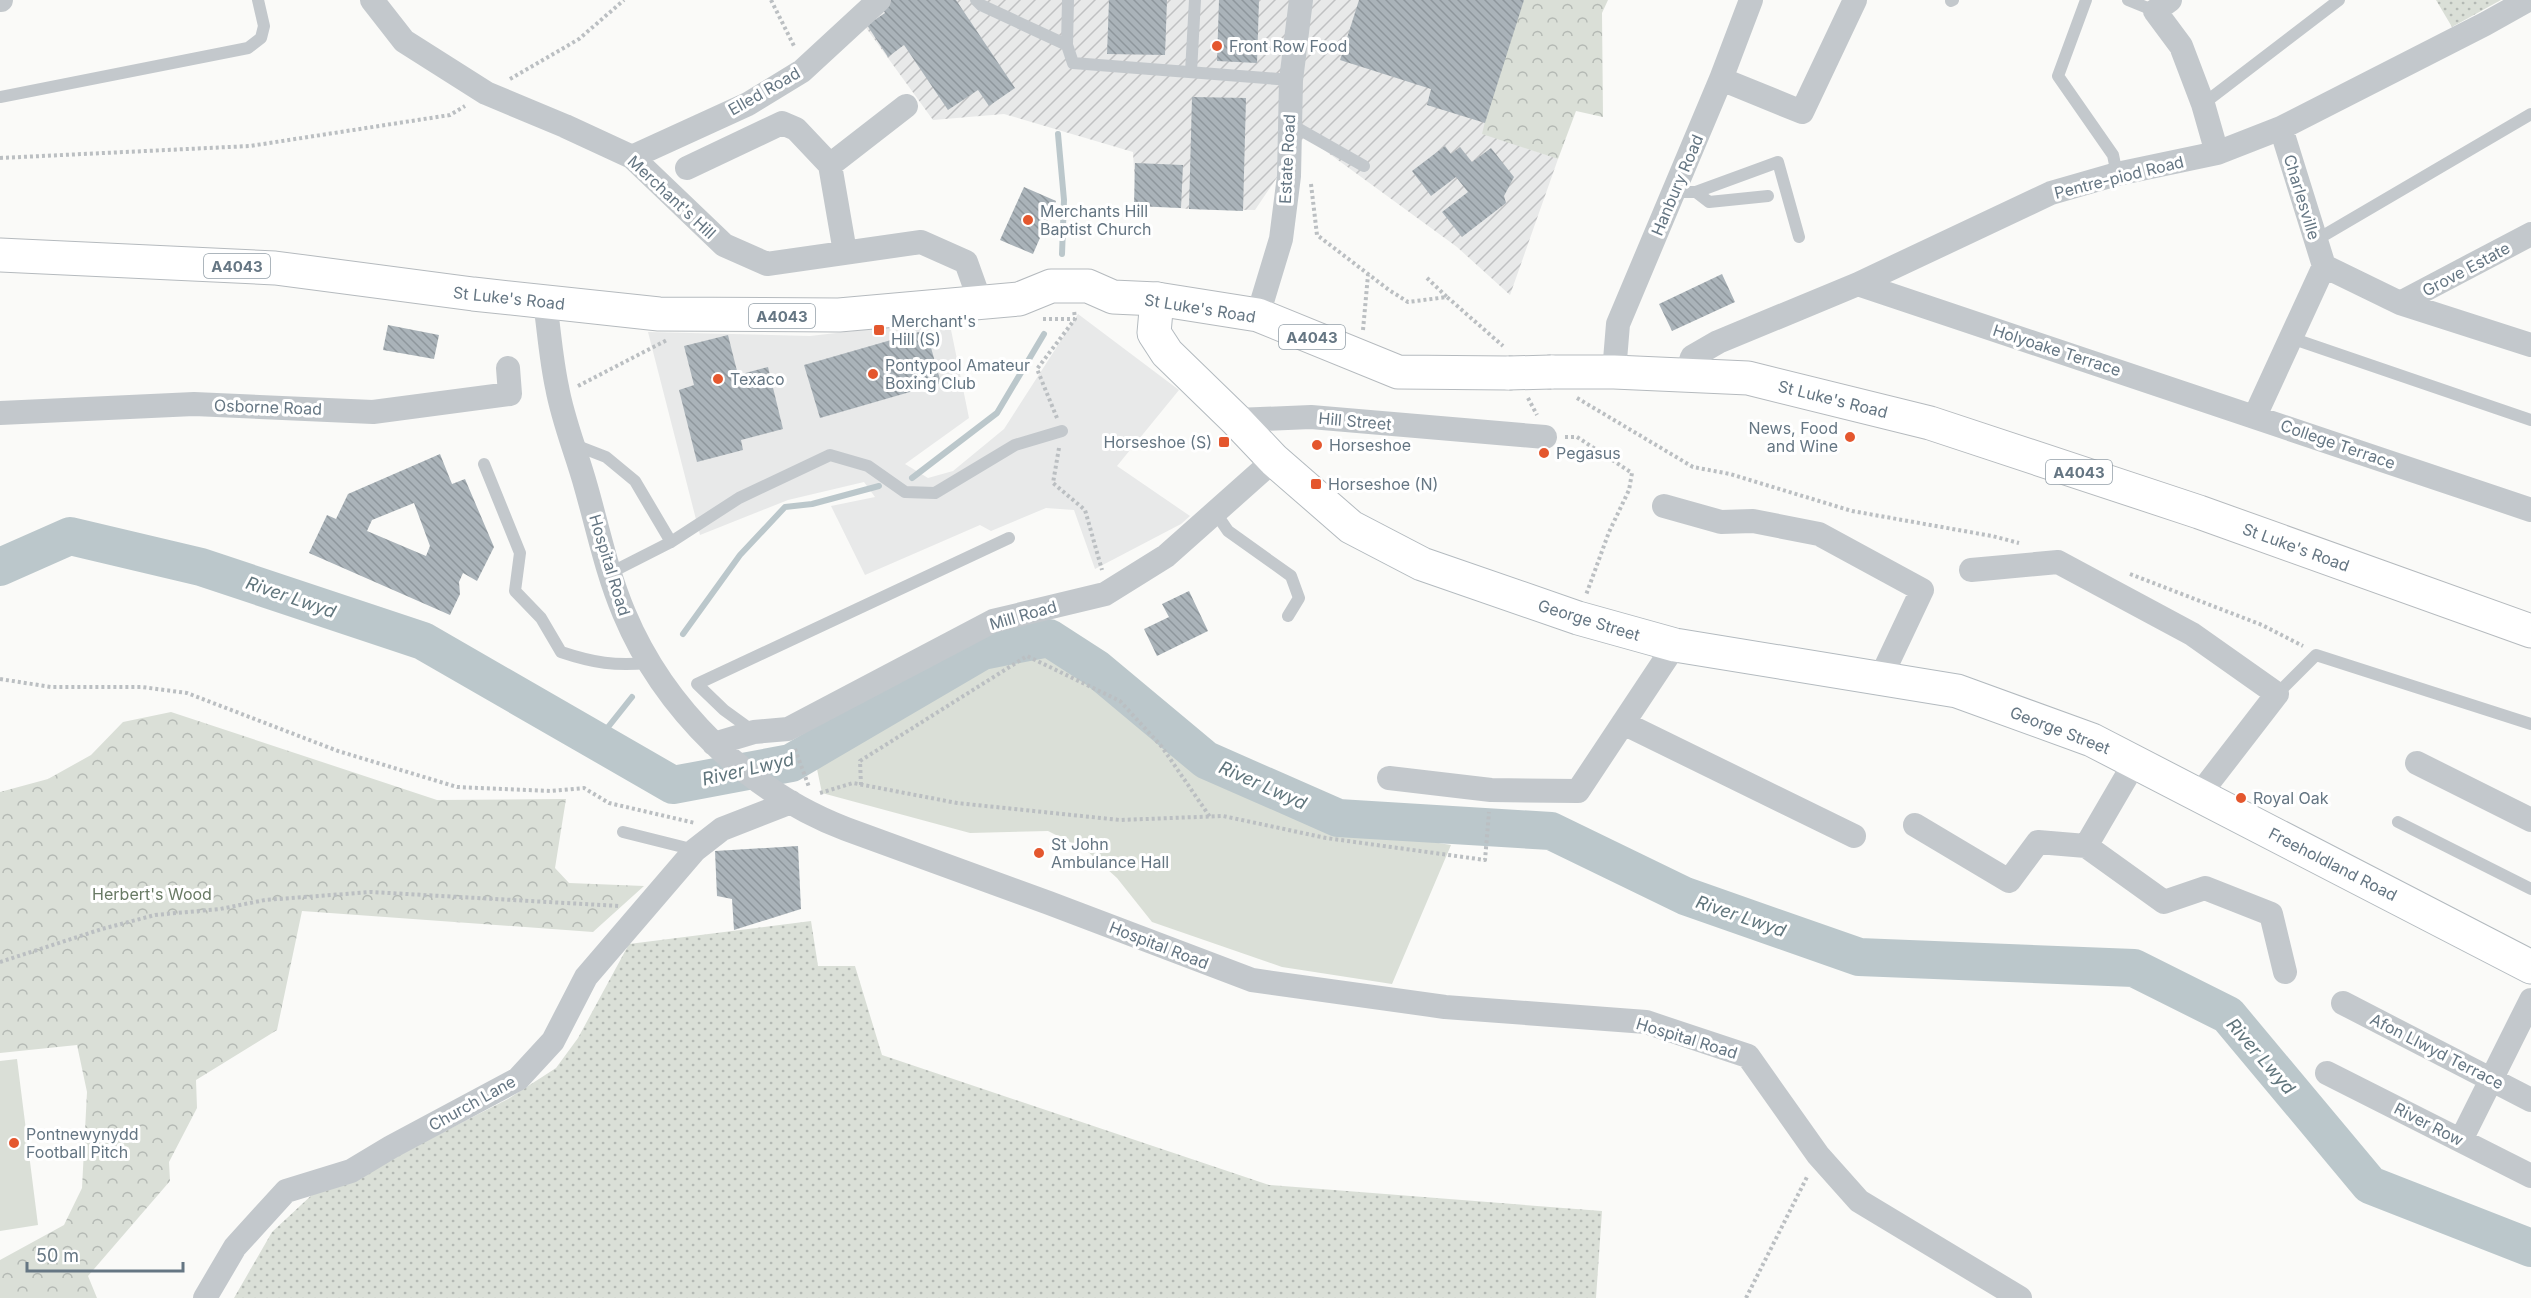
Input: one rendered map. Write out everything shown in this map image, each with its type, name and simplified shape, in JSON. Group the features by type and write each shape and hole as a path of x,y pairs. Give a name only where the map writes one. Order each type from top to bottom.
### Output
{"main road":[{"name":"St Luke's Road","path":"0,255 275,268 659,314 839,315 1019,299 1051,286 1088,286 1113,297 1157,299 1258,315 1398,372 1505,365 1560,382 1614,372 1748,378 1930,423 2199,512 2531,631"},
{"name":"George Street","path":"1157,299 1154,333 1167,353 1274,460 1351,527 1422,564 1578,618 1675,645 1957,691 2092,740 2135,762"},
{"name":"Freeholdland Road","path":"2135,762 2531,967"}],"street":[{"name":"Merchant's Hill","path":"372,0 404,41 486,93 632,157 724,245 767,264 921,242 966,262 980,301"},
{"name":"Elled Road","path":"632,157 748,104 805,68 879,0"},
{"name":"Estate Road","path":"1258,315 1281,239 1288,179 1290,80 1301,0"},
{"path":"1721,79 1802,112 1855,0"},
{"name":"Pentre-piod Road","path":"1686,376 1692,357 1718,342 1858,284 2051,193 2117,174 2217,153 2281,128 2475,30 2528,0"},
{"name":"Hanbury Road","path":"1614,372 1618,324 1685,192 1746,2"},
{"path":"2163,5 2203,104 2217,153"},
{"path":"830,165 906,106"},
{"path":"687,168 782,123 796,129 830,165 845,252"},
{"name":"Charlesville","path":"2281,128 2324,266"},
{"name":"Grove Estate","path":"2400,303 2531,234"},
{"path":"2255,416 2324,266 2400,303 2531,345"},
{"name":"Holyoake Terrace","path":"1858,284 2255,416"},
{"name":"Hospital Road","path":"545,302 557,389 623,613 648,663 680,709 714,744 784,797 814,817 1252,980 1445,1006 1646,1022 1748,1056 1818,1155 1859,1201 2020,1298"},
{"name":"Osborne Road","path":"0,413 194,404 373,412 510,394 508,368"},
{"name":"College Terrace","path":"2255,416 2531,510"},
{"name":"Hill Street","path":"1236,420 1311,417 1545,437"},
{"name":"Mill Road","path":"714,744 754,732 788,729 993,621 1105,594 1166,556 1274,460"},
{"path":"1664,506 1721,522 1753,521 1820,534 1922,590 1880,679"},
{"path":"1971,570 2058,562 2192,633 2277,693 2199,795"},
{"path":"1389,778 1491,790 1578,791 1675,645"},
{"path":"1623,723 1854,836"},
{"path":"2086,846 2135,762"},
{"path":"2417,763 2531,820"},
{"name":"Church Lane","path":"205,1298 235,1247 286,1191 351,1171 518,1079 554,1041 586,977 695,850 722,829 784,797"},
{"path":"1915,825 2009,881 2037,842 2086,846 2164,902 2205,888 2271,914 2285,972"},
{"path":"2461,1140 2531,1000"},
{"name":"Afon Llwyd Terrace","path":"2343,1003 2531,1100"},
{"name":"River Row","path":"2327,1073 2531,1176"}],"lane":[{"path":"0,98 248,48 261,38 264,26 258,0"},
{"path":"1068,0 1067,45 1073,63 1290,80"},
{"path":"1191,72 1196,0"},
{"path":"2086,0 2058,76 2113,155 2117,174"},
{"path":"2128,0 2163,5"},
{"path":"2203,104 2339,0"},
{"path":"983,2 1067,45"},
{"path":"2316,240 2531,114"},
{"path":"1290,124 1364,166"},
{"path":"1685,192 1778,162 1799,237"},
{"path":"1685,192 1709,202 1768,196"},
{"path":"2291,338 2531,420"},
{"path":"610,573 671,542 739,498 830,455 868,466 905,492 935,493 1015,445 1062,431"},
{"path":"575,445 606,457 635,481 671,542"},
{"path":"484,464 520,553 514,591 541,618 561,652 592,662 618,666 648,663"},
{"path":"1215,512 1228,531 1291,576 1299,598 1288,616"},
{"path":"754,732 724,710 698,684 1009,538"},
{"path":"2277,693 2316,655 2531,724"},
{"path":"2398,822 2531,889"},
{"path":"624,832 695,850"}],"path":[{"path":"0,158 250,146 450,115 579,39 624,0"},
{"path":"771,0 805,68"},
{"path":"1288,179 1311,182 1317,235 1368,274 1408,302 1447,297"},
{"path":"1361,357 1368,274"},
{"path":"1427,278 1447,297 1505,365 1526,395 1541,422 1545,437 1577,437 1632,473 1629,490 1609,532 1578,618"},
{"path":"1075,319 1038,369 1062,431 1053,483 1085,510 1104,578 1105,594"},
{"path":"1560,382 1693,467 1730,474 1852,511 1992,536 2025,545"},
{"path":"2126,572 2262,625 2308,649 2314,656"},
{"path":"861,785 860,761 1027,656 1120,701 1162,747 1210,817"},
{"path":"0,679 51,687 142,687 186,693 338,751 458,787 551,791 584,788 609,803 722,829"},
{"path":"792,741 808,786"},
{"path":"822,793 853,783 957,803 1120,820 1223,816 1326,838 1485,860 1490,810"},
{"path":"0,962 102,928 155,915 220,909 277,899 371,892 510,901 647,906"},
{"path":"1746,1298 1818,1155"}],"shaded area":[{"path":"888,0 1514,0 1483,133 1558,159 1510,295 1457,247 1305,136 1255,210 1189,209 1136,204 1133,152 1004,114 933,120 864,25"},
{"path":"1078,314 1179,390 1117,466 1190,516 1181,524 1095,569 1074,510 1046,508 991,531 980,525 865,575 831,506 875,497 864,482 788,500 700,535 648,332 810,336 949,320 969,418 905,464 928,478 953,471 1004,429"}],"green space":[{"path":"1514,0 1608,0 1602,13 1603,117 1576,111 1558,159 1482,134"},
{"path":"2436,0 2501,0 2452,27"},
{"path":"1011,652 1048,652 1123,697 1191,762 1302,821 1451,845 1392,984 1282,967 1152,922 1117,878 1086,850 1048,831 970,833 822,793 817,769"},
{"name":"Herbert's Wood","path":"171,712 437,800 566,799 555,868 569,883 644,886 593,932 302,911 277,1030 196,1080 197,1108 169,1162 170,1181 88,1276 97,1298 0,1298 0,1260 64,1225 82,1188 87,1092 77,1045 0,1053 0,792 48,779 91,755 123,722"},
{"path":"811,921 818,966 855,966 882,1055 1269,1185 1602,1211 1596,1298 234,1298 272,1232 315,1192 355,1177 508,1099 556,1068 578,1038 629,944"},
{"name":"Pontnewynydd Football Pitch","path":"17,1059 38,1225 0,1231 0,1061"}],"building":[{"path":"890,0 956,0 1015,88 989,106 978,90 948,110 904,45 888,57 867,25 885,13 881,6"},
{"path":"1109,0 1167,0 1165,55 1107,54"},
{"path":"1219,0 1259,0 1257,63 1217,61"},
{"path":"1359,0 1524,0 1485,123 1427,105 1431,89 1340,60"},
{"path":"1192,97 1246,98 1243,211 1189,209"},
{"path":"1445,146 1451,154 1460,147 1472,162 1491,148 1514,177 1504,196 1506,203 1462,237 1442,212 1468,192 1456,177 1431,196 1412,171"},
{"path":"1135,163 1183,165 1181,208 1134,206"},
{"name":"Merchants Hill Baptist Church","path":"1024,187 1056,201 1033,254 1000,240"},
{"path":"1722,274 1735,302 1672,331 1659,304"},
{"path":"388,325 439,335 434,359 383,350"},
{"name":"Pontypool Amateur Boxing Club","path":"926,330 941,383 820,418 804,365"},
{"path":"728,335 738,375 768,367 783,429 741,440 743,450 697,462 679,390 694,385 684,346"},
{"path":"440,454 452,484 465,479 494,547 477,581 463,573 459,582 460,594 450,615 309,553 327,515 336,519 348,494","holes":["414,503 430,546 426,556 367,531 372,520"]},
{"path":"1189,591 1208,631 1157,656 1144,629 1169,617 1162,604"},
{"path":"798,846 801,909 734,930 732,899 717,896 715,851"}],"waterway":[{"path":"1058,134 1064,200 1062,254"},
{"path":"912,478 997,413 1044,334"},
{"path":"683,634 740,555 785,507 812,504 879,486"},
{"name":"River Lwyd","path":"0,567 70,536 201,567 423,641 673,785 791,763 982,651 1049,638 1097,669 1206,760 1338,818 1551,831 1685,896 1859,957 2134,968 2228,1015 2370,1185 2531,1248"},
{"path":"597,741 632,697"}],"place":[{"name":"Front Row Food","path":"1217,46"},
{"name":"Merchants Hill Baptist Church","path":"1028,220"},
{"name":"Merchant's Hill (S)","path":"879,330"},
{"name":"Pontypool Amateur Boxing Club","path":"873,374"},
{"name":"Texaco","path":"718,379"},
{"name":"News, Food and Wine","path":"1850,437"},
{"name":"Horseshoe (S)","path":"1224,442"},
{"name":"Horseshoe","path":"1317,445"},
{"name":"Pegasus","path":"1544,453"},
{"name":"Horseshoe (N)","path":"1316,484"},
{"name":"Royal Oak","path":"2241,798"},
{"name":"St John Ambulance Hall","path":"1039,853"},
{"name":"Pontnewynydd Football Pitch","path":"14,1143"}]}
